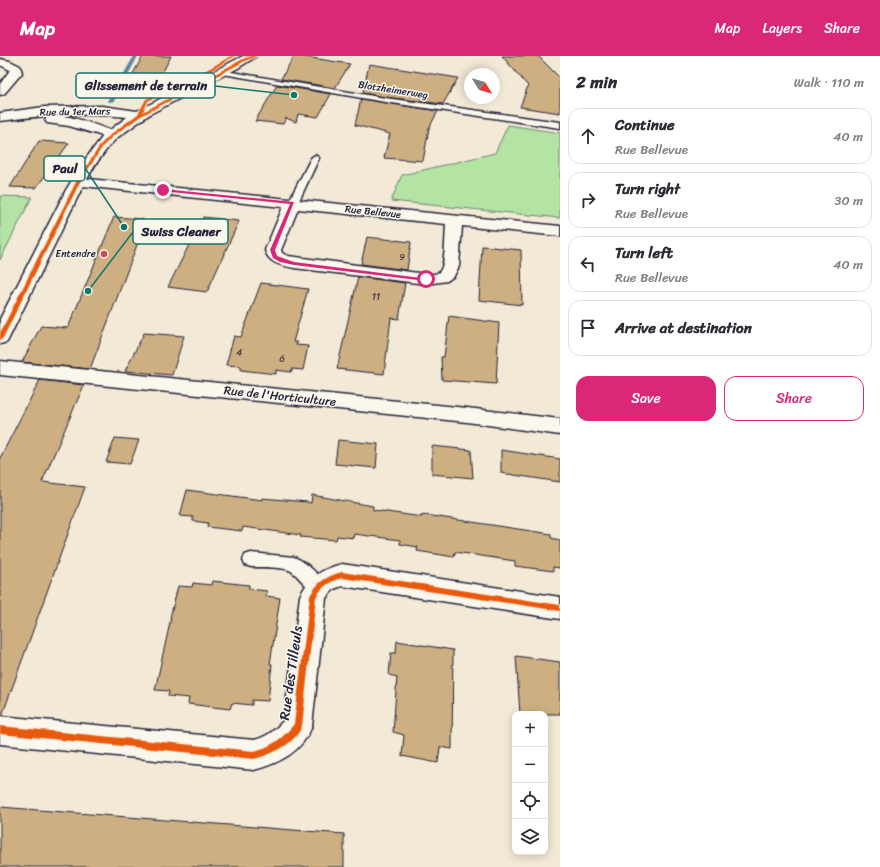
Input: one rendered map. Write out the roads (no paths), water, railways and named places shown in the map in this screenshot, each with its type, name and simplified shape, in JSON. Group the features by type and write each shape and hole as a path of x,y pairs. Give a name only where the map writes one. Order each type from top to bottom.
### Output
{"street":[{"path":"0,338 78,182 102,145 112,135 140,114 223,72 251,56"},
{"path":"0,62 16,69 16,73 0,91"},
{"name":"Rue du 1er Mars","path":"5,116 44,111 102,110 140,114"},
{"name":"Rue du 1er Mars","path":"5,116 70,122 112,135"},
{"name":"Rue Bellevue","path":"78,182 560,231"},
{"path":"293,203 273,250 275,256 294,264 426,279 437,279 445,276 450,269 454,221"},
{"name":"Rue de l'Horticulture","path":"0,368 468,415 560,427"},
{"path":"318,586 331,577 342,575 560,608"},
{"name":"Rue des Tilleuls","path":"0,730 254,755 270,752 287,741 298,726 313,596 318,586"}],"lane":[{"name":"Blotzheimerweg","path":"223,72 384,100 560,125"},
{"path":"293,203 315,158"},
{"path":"251,560 294,564 318,586"}],"waterway":[{"path":"111,101 136,56"}],"place":[{"name":"Glissement de terrain","path":"294,95"},
{"name":"Paul","path":"124,227"},
{"name":"Entendre","path":"104,254"},
{"name":"Swiss Cleaner","path":"88,291"}]}
